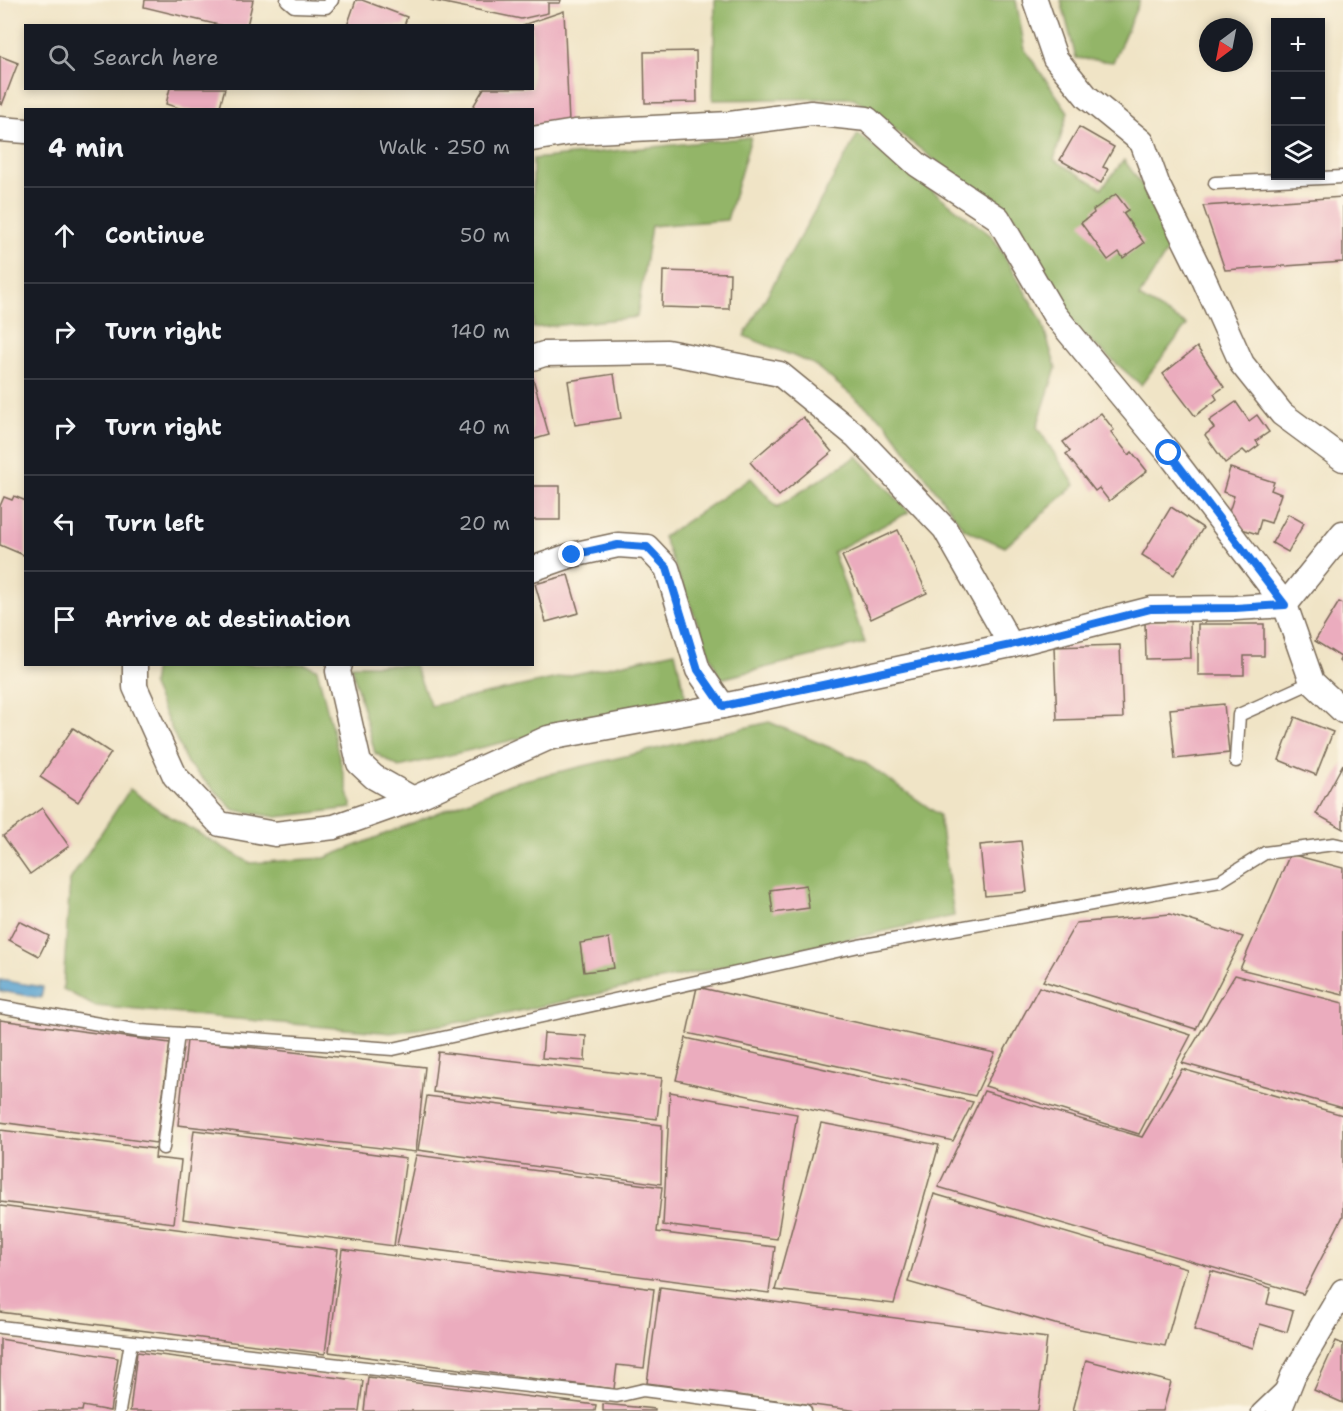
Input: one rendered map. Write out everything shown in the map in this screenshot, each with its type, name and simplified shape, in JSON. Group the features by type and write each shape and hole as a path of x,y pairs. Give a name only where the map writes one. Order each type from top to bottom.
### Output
{"street":[{"path":"1035,0 1055,58 1087,97 1142,142 1158,186 1203,277 1242,364 1282,414 1343,459"},
{"path":"534,139 575,132 730,124 811,113 867,119 918,165 998,218 1054,314 1169,453 1285,605 1312,682 1343,711"},
{"path":"0,129 24,131"},
{"path":"534,357 544,354 667,352 780,374 856,436 945,529 1011,645"},
{"path":"135,666 135,687 175,776 220,824 275,834 334,828 413,799 548,738 723,706 1011,645 1151,609 1285,605 1343,532"},
{"path":"534,568 572,555 618,545 647,547 667,568 698,670 723,706"},
{"path":"339,666 338,670 359,763 374,777 413,799"},
{"path":"1278,1411 1293,1376 1343,1291"}],"lane":[{"path":"287,0 294,6 326,7 332,0"},
{"path":"1215,183 1343,177"},
{"path":"1236,761 1239,715 1312,682"},
{"path":"0,1007 140,1031 393,1049 859,946 1220,881 1265,853 1334,844 1343,846"},
{"path":"163,1148 178,1034"},
{"path":"0,1327 617,1396 643,1390 805,1411"},
{"path":"119,1411 131,1342"},
{"path":"1258,1411 1293,1376"}],"green space":[{"path":"715,0 1016,0 1025,50 1068,112 1054,160 1102,188 1124,160 1158,207 1172,243 1139,297 1187,325 1141,385 1078,330 1016,219 946,169 854,98 713,100"},
{"path":"1061,0 1140,0 1113,62 1076,58"},
{"path":"858,134 993,237 1041,319 1056,368 1037,427 1075,485 1005,547 964,529 886,423 813,364 744,336"},
{"path":"751,137 727,220 651,226 637,317 534,328 534,159"},
{"path":"857,456 909,512 833,552 865,643 720,679 663,537 751,478 777,507"},
{"path":"675,652 686,699 399,767 375,753 351,666 414,666 431,706"},
{"path":"155,666 310,666 317,669 352,808 277,817 234,810 187,763 152,686"},
{"path":"769,722 862,761 939,815 954,916 492,1017 391,1033 94,1006 63,989 70,880 130,789 162,812 250,863 325,858 512,783"}],"water":[{"path":"0,980 43,987 41,998 0,991"}],"building":[{"path":"145,0 253,0 247,24 215,24 144,7"},
{"path":"356,0 362,0 407,17 405,24 348,24"},
{"path":"430,0 561,0 560,3 548,3 548,13 521,19"},
{"path":"564,11 569,123 534,126 534,108 472,108 483,90 534,90 534,24 526,24"},
{"path":"696,51 697,102 645,103 644,52"},
{"path":"0,56 18,63 2,105 0,104"},
{"path":"170,90 224,90 220,108 179,108 166,104"},
{"path":"1079,127 1114,147 1103,167 1108,169 1101,183 1060,160"},
{"path":"1116,194 1128,210 1123,213 1144,243 1123,258 1119,252 1108,260 1081,223 1094,213 1093,210"},
{"path":"1343,197 1343,262 1225,270 1203,206"},
{"path":"663,271 730,273 729,309 662,307"},
{"path":"1197,347 1224,387 1214,394 1217,399 1195,416 1163,374"},
{"path":"614,374 621,418 575,425 568,381"},
{"path":"534,382 549,435 534,439"},
{"path":"1236,402 1249,421 1257,415 1269,432 1256,441 1259,445 1247,454 1243,450 1225,463 1205,435 1214,428 1209,421"},
{"path":"1101,413 1114,430 1111,432 1129,455 1132,452 1147,471 1109,501 1099,488 1095,491 1066,454 1070,451 1063,442"},
{"path":"803,417 832,452 779,496 750,462"},
{"path":"1230,468 1274,482 1271,490 1281,494 1271,523 1261,520 1257,534 1233,526 1235,518 1228,515 1234,496 1223,492"},
{"path":"534,486 560,486 560,520 534,520"},
{"path":"14,496 24,500 24,555 0,545 0,506 4,497 12,500"},
{"path":"1171,507 1203,528 1174,575 1142,555"},
{"path":"1288,514 1304,523 1288,552 1272,543"},
{"path":"898,530 927,593 871,619 842,556"},
{"path":"568,575 579,613 546,622 535,584"},
{"path":"1339,602 1343,604 1343,664 1339,661 1341,657 1315,641"},
{"path":"1190,621 1191,658 1146,659 1145,622"},
{"path":"1198,624 1264,624 1264,656 1244,656 1244,675 1198,675"},
{"path":"1120,645 1123,718 1057,720 1054,647"},
{"path":"1224,704 1229,753 1175,759 1170,709"},
{"path":"1295,717 1333,732 1316,775 1279,760"},
{"path":"73,728 111,753 78,802 40,777"},
{"path":"1343,764 1343,829 1316,814"},
{"path":"42,808 69,846 30,874 3,836"},
{"path":"1021,841 1027,892 985,896 980,845"},
{"path":"1290,854 1343,868 1343,995 1240,969"},
{"path":"806,885 809,908 773,913 770,890"},
{"path":"1170,914 1243,937 1196,1029 1043,981 1076,923"},
{"path":"19,921 49,936 39,956 9,940"},
{"path":"609,938 614,968 584,972 580,943"},
{"path":"1235,975 1343,1003 1343,1108 1182,1063"},
{"path":"697,987 995,1053 975,1096 687,1033"},
{"path":"1039,987 1191,1035 1139,1134 985,1086"},
{"path":"0,1020 170,1043 156,1143 0,1122"},
{"path":"544,1033 586,1036 585,1061 542,1058"},
{"path":"686,1038 973,1102 953,1141 676,1080"},
{"path":"187,1040 425,1067 416,1152 178,1125"},
{"path":"438,1052 662,1078 657,1119 433,1092"},
{"path":"1182,1069 1343,1115 1343,1216 1303,1294 938,1187 984,1091 1142,1137"},
{"path":"670,1092 797,1114 777,1239 663,1225"},
{"path":"427,1096 662,1125 661,1184 418,1150"},
{"path":"821,1123 939,1145 894,1304 775,1290"},
{"path":"0,1130 156,1149 155,1158 181,1161 174,1223 0,1202"},
{"path":"194,1130 406,1158 394,1246 183,1219"},
{"path":"416,1155 662,1187 657,1232 775,1247 769,1293 397,1245"},
{"path":"934,1194 1187,1268 1165,1346 1055,1324 908,1282"},
{"path":"0,1206 338,1250 325,1354 0,1312"},
{"path":"342,1249 654,1289 644,1368 617,1365 614,1389 329,1352"},
{"path":"1211,1271 1271,1288 1267,1304 1293,1311 1287,1332 1260,1324 1253,1348 1194,1330"},
{"path":"660,1287 1047,1338 1038,1411 858,1411 647,1383"},
{"path":"0,1339 118,1358 110,1411 83,1406 82,1411 0,1411"},
{"path":"1336,1341 1343,1344 1343,1403 1314,1390"},
{"path":"137,1352 363,1381 359,1411 130,1411"},
{"path":"1086,1360 1171,1382 1163,1411 1073,1411"},
{"path":"368,1377 596,1405 595,1411 364,1411"},
{"path":"603,1404 655,1409 655,1411 603,1411"}],"route":[{"path":"572,555 618,545 647,547 667,568 698,670 723,706 1011,645 1151,609 1285,605 1169,453"}]}
